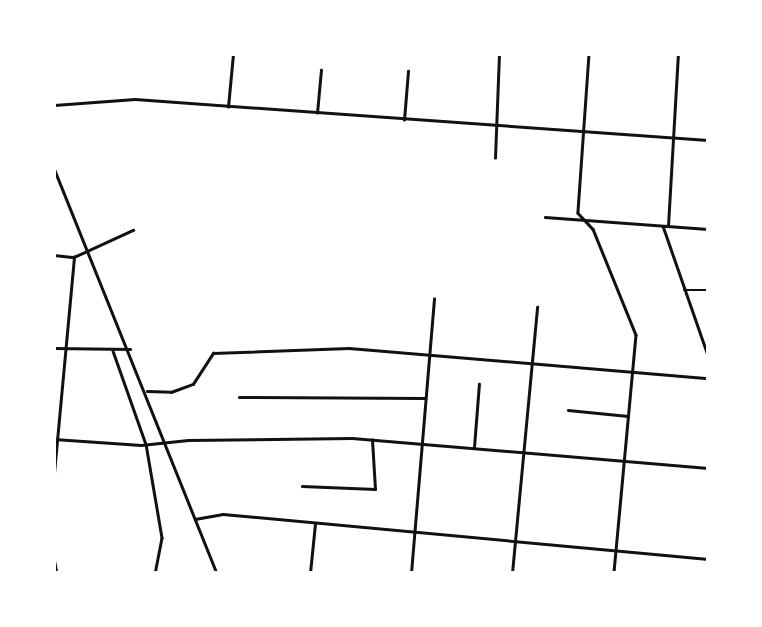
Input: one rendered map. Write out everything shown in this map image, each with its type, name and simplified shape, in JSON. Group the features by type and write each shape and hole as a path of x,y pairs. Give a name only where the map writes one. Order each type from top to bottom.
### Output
{"street":[{"path":"228,107 233,54"},
{"path":"495,158 499,54"},
{"path":"589,54 579,213 593,229 635,331 614,573"},
{"path":"668,226 678,54"},
{"path":"317,113 321,71"},
{"path":"404,120 408,71"},
{"path":"54,104 135,99 708,141"},
{"path":"54,168 147,391 217,573"},
{"path":"545,217 708,229"},
{"path":"663,226 708,355"},
{"path":"54,255 74,257 133,230"},
{"path":"54,474 61,440 74,257"},
{"path":"684,290 708,290"},
{"path":"411,573 434,299"},
{"path":"512,573 537,307"},
{"path":"54,348 113,351 130,349"},
{"path":"147,391 171,391 193,384 213,353 349,348 708,379"},
{"path":"113,351 146,444 162,538 155,573"},
{"path":"474,447 479,383"},
{"path":"239,397 425,398"},
{"path":"568,410 628,416"},
{"path":"54,439 146,444 372,440 708,468"},
{"path":"302,486 375,489 372,440"},
{"path":"195,519 223,514 708,558"},
{"path":"310,573 315,524"},
{"path":"54,558 57,573"}]}
